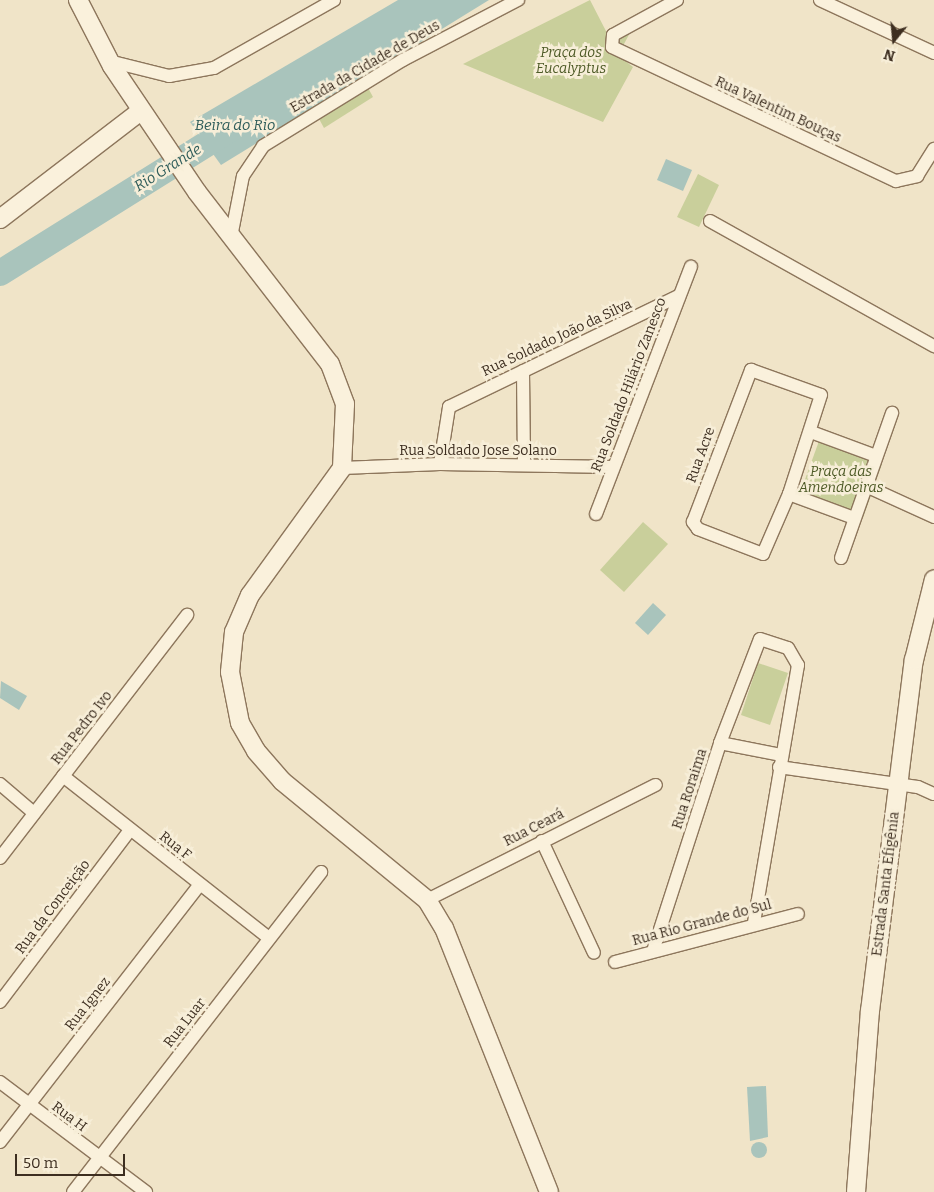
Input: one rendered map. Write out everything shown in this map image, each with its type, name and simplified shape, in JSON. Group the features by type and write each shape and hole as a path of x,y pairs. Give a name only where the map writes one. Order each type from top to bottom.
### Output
{"main road":[{"path":"78,0 109,61 197,192 330,364 345,404 342,468 244,607 231,647 231,688 240,723 269,768 427,900 444,928 548,1192"},
{"path":"0,219 144,114"},
{"name":"Estrada Santa Efigênia","path":"856,1192 870,1011 914,660 934,579"}],"street":[{"path":"109,61 169,76 214,68 334,0"},
{"name":"Estrada da Cidade de Deus","path":"231,237 243,176 263,146 403,60 518,0"},
{"name":"Rua Valentim Bouças","path":"677,0 613,35 610,42 617,52 896,181 918,176 934,149"},
{"path":"820,0 934,52"},
{"path":"710,221 934,346"},
{"name":"Rua Soldado Hilário Zanesco","path":"596,514 691,267"},
{"name":"Rua Soldado João da Silva","path":"440,464 449,407 679,296"},
{"path":"523,371 524,465"},
{"name":"Rua Acre","path":"749,371 819,393 821,399 810,432 789,494 765,554 698,529 692,522 749,371"},
{"path":"840,558 892,413"},
{"path":"810,432 876,456"},
{"name":"Rua Soldado Jose Solano","path":"342,468 440,464 614,467"},
{"path":"866,486 934,517"},
{"path":"789,494 854,518"},
{"name":"Rua Pedro Ivo","path":"0,858 187,615"},
{"name":"Rua Roraima","path":"653,951 720,743 760,639 788,648 798,665 780,761"},
{"path":"720,743 780,761 934,794"},
{"path":"754,923 780,761"},
{"name":"Rua F","path":"62,776 269,938"},
{"path":"0,784 34,813"},
{"name":"Rua Ceará","path":"427,900 656,784"},
{"name":"Rua da Conceição","path":"0,1002 130,830"},
{"path":"542,841 594,953"},
{"name":"Rua Luar","path":"73,1192 321,872"},
{"name":"Rua Ignez","path":"0,1142 199,885"},
{"name":"Rua Rio Grande do Sul","path":"615,962 754,923 798,914"},
{"name":"Rua H","path":"0,1082 146,1192"}],"green space":[{"name":"Praça dos Eucalyptus","path":"590,0 607,33 628,25 631,31 618,55 633,67 603,122 463,64"},
{"path":"367,86 373,97 324,128 318,117"},
{"path":"698,174 719,185 699,227 677,217"},
{"name":"Praça das Amendoeiras","path":"819,441 882,464 863,518 799,496"},
{"path":"643,522 668,544 624,592 600,570"},
{"path":"758,663 788,673 770,725 741,715"}],"water":[{"name":"Beira do Rio","path":"398,0 489,0 221,165 190,122"},
{"path":"666,159 692,170 683,191 657,180"},
{"path":"653,603 666,615 648,635 635,623"},
{"path":"1,681 27,696 19,710 0,698"},
{"path":"766,1086 768,1137 750,1141 747,1087"},
{"path":"759,1142 765,1144 767,1150 765,1156 759,1158 753,1156 751,1150 753,1144"}],"waterway":[{"name":"Rio Grande","path":"0,273 237,125"}]}
